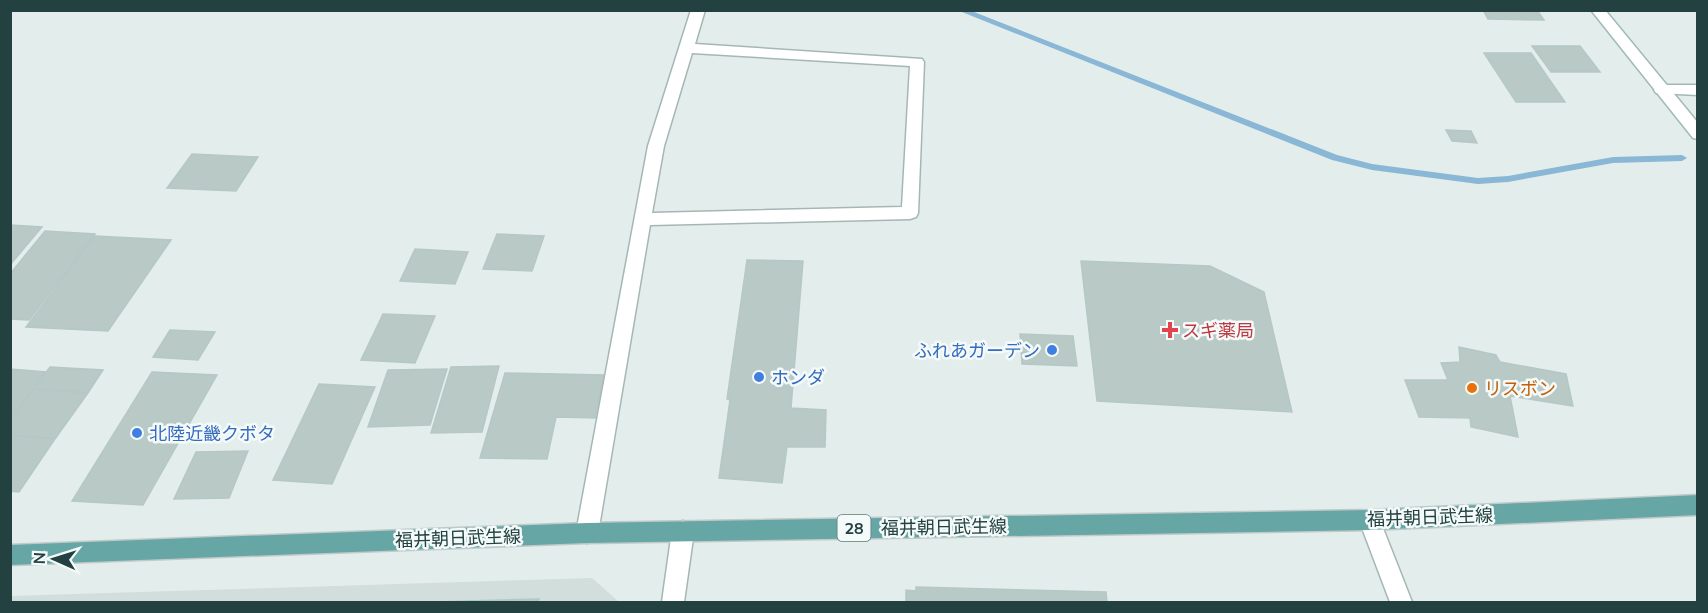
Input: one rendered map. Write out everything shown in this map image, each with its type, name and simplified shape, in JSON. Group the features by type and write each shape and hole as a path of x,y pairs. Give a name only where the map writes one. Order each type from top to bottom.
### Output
{"main road":[{"name":"福井朝日武生線","path":"10,555 586,533 1370,520 1698,505"}],"street":[{"path":"586,533 645,219 656,146 698,10"},
{"path":"1597,10 1698,134"},
{"path":"645,219 910,213 917,62 686,48"},
{"path":"1661,90 1698,90"},
{"path":"1370,520 1401,603"},
{"path":"673,603 683,531"}],"shaded area":[{"path":"592,578 619,602 11,602 10,596"}],"building":[{"path":"1483,10 1537,10 1544,20 1488,19"},
{"path":"1532,46 1580,46 1600,72 1551,72"},
{"path":"1484,53 1531,53 1565,102 1516,102"},
{"path":"1446,130 1471,131 1477,143 1452,141"},
{"path":"192,154 258,157 236,191 167,188"},
{"path":"10,225 42,227 10,265"},
{"path":"45,231 95,234 29,320 10,319 10,274"},
{"path":"497,234 544,236 532,271 483,269"},
{"path":"95,236 171,240 108,331 26,327"},
{"path":"415,249 468,252 455,284 400,281"},
{"path":"747,260 803,261 791,408 826,410 825,447 787,447 782,483 719,478 730,400 727,399"},
{"path":"1081,261 1210,266 1264,292 1292,412 1097,401"},
{"path":"383,314 435,316 415,363 361,360"},
{"path":"170,330 215,332 198,360 153,357"},
{"path":"1020,334 1073,336 1077,366 1022,364"},
{"path":"1459,347 1496,355 1500,362 1566,374 1573,406 1510,396 1518,437 1471,427 1470,418 1419,417 1405,380 1448,380 1441,363 1460,362"},
{"path":"499,366 482,432 431,433 451,367"},
{"path":"50,367 103,370 88,393 33,389"},
{"path":"10,369 46,372 10,420"},
{"path":"447,369 430,425 368,427 388,370"},
{"path":"152,372 217,375 143,505 72,501"},
{"path":"505,373 604,375 595,418 556,417 547,459 480,458"},
{"path":"319,384 375,387 332,484 273,480"},
{"path":"33,389 88,393 55,439 10,435 10,420"},
{"path":"10,435 55,439 19,492 10,491"},
{"path":"248,451 229,498 174,499 196,452"},
{"path":"916,587 1106,592 1107,602 906,602 906,590 916,591"},
{"path":"539,599 538,602 432,602"}],"waterway":[{"path":"961,10 1335,158 1372,167 1478,181 1508,179 1613,160 1682,158"}],"place":[{"name":"スギ薬局","path":"1170,330"},
{"name":"ふれあガーデン","path":"1052,350"},
{"name":"ホンダ","path":"759,377"},
{"name":"リスボン","path":"1472,388"},
{"name":"北陸近畿クボタ","path":"137,433"}]}
